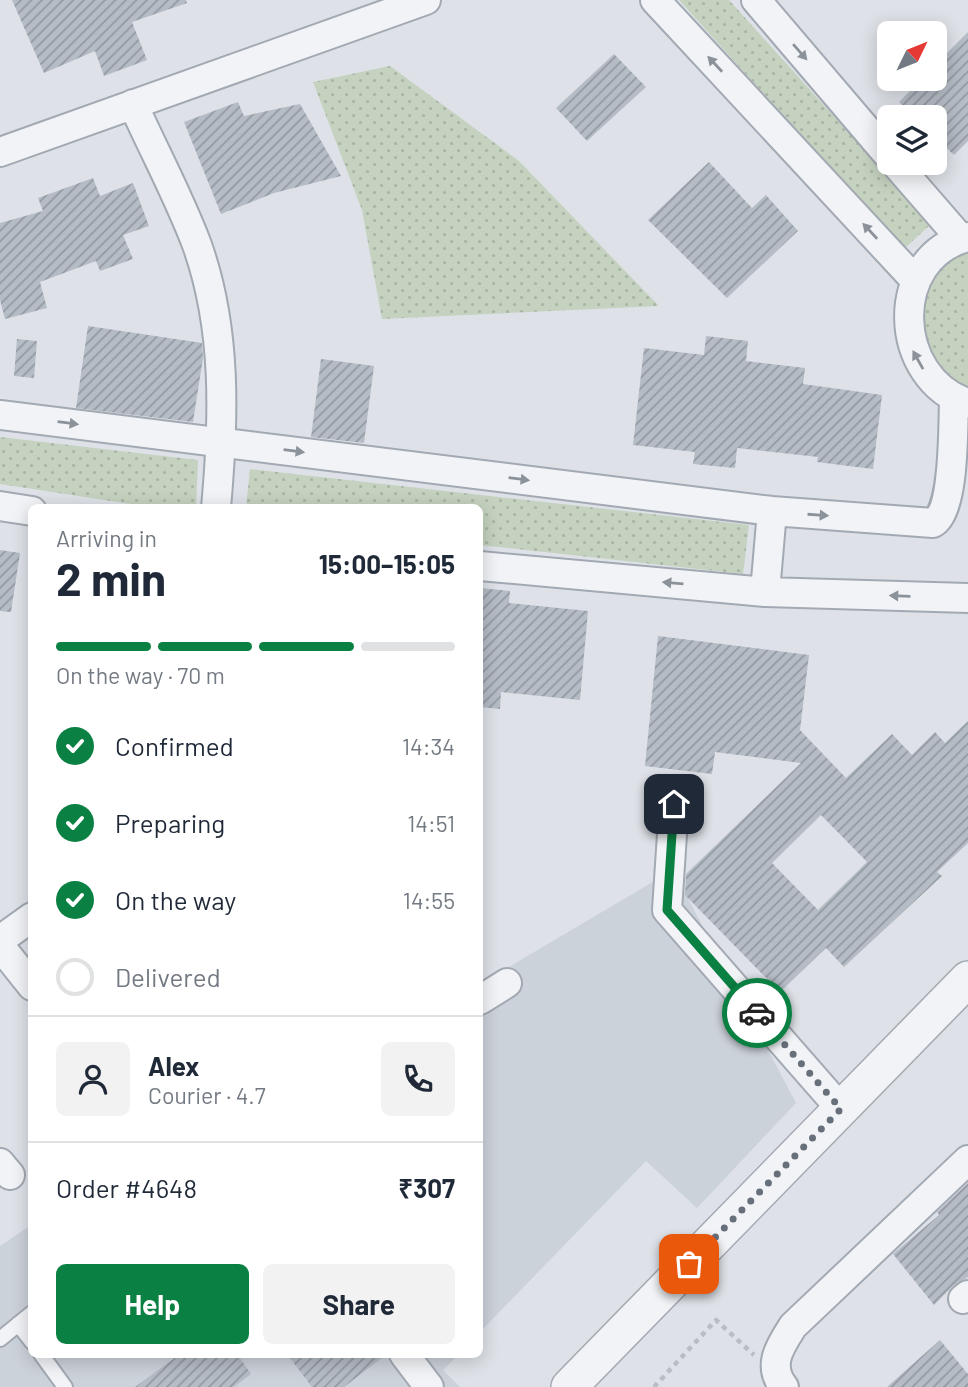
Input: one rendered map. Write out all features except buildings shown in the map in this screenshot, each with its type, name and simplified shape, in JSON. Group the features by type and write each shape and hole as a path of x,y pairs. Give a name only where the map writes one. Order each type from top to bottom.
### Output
{"street":[{"path":"0,152 426,0"},
{"path":"655,0 916,281"},
{"path":"755,0 877,142"},
{"path":"132,104 188,225 207,281 220,354 222,442 216,504"},
{"path":"0,415 772,511 933,523 940,519 947,501 961,401 928,377 911,347 907,314 916,281 943,249 964,238 906,175"},
{"path":"0,506 28,510"},
{"path":"765,592 772,511"},
{"path":"483,566 765,592 968,598"},
{"path":"674,804 667,910 841,1109"},
{"path":"0,940 28,920"},
{"path":"0,946 28,981"},
{"path":"569,1387 968,979"},
{"path":"483,998 506,983"},
{"path":"783,1387 776,1373 775,1359 793,1326 968,1160"},
{"path":"406,1358 420,1384"}],"lane":[{"path":"0,1339 28,1316"},
{"path":"18,1324 28,1337"},
{"path":"44,1358 65,1387"}],"path":[{"path":"654,1387 716,1320 728,1334"}],"shaded area":[{"path":"673,870 796,1103 697,1208 646,1161 483,1329 483,982"},
{"path":"28,1227 28,1358 455,1358 443,1370 460,1387 0,1387 0,1246"}],"green space":[{"path":"679,0 729,0 877,164 877,175 887,175 931,224 904,249"},
{"path":"390,66 519,161 659,306 382,319 362,210 313,82"},
{"path":"968,249 968,392 945,377 931,362 923,344 921,326 922,308 928,290 938,274"},
{"path":"0,437 198,460 196,504 130,504 0,484"},
{"path":"250,469 749,525 743,574 483,545 483,504 246,504"}],"way so far":[{"path":"689,1264 841,1109 757,1013"}],"route":[{"path":"674,804 667,910 757,1013"}]}
